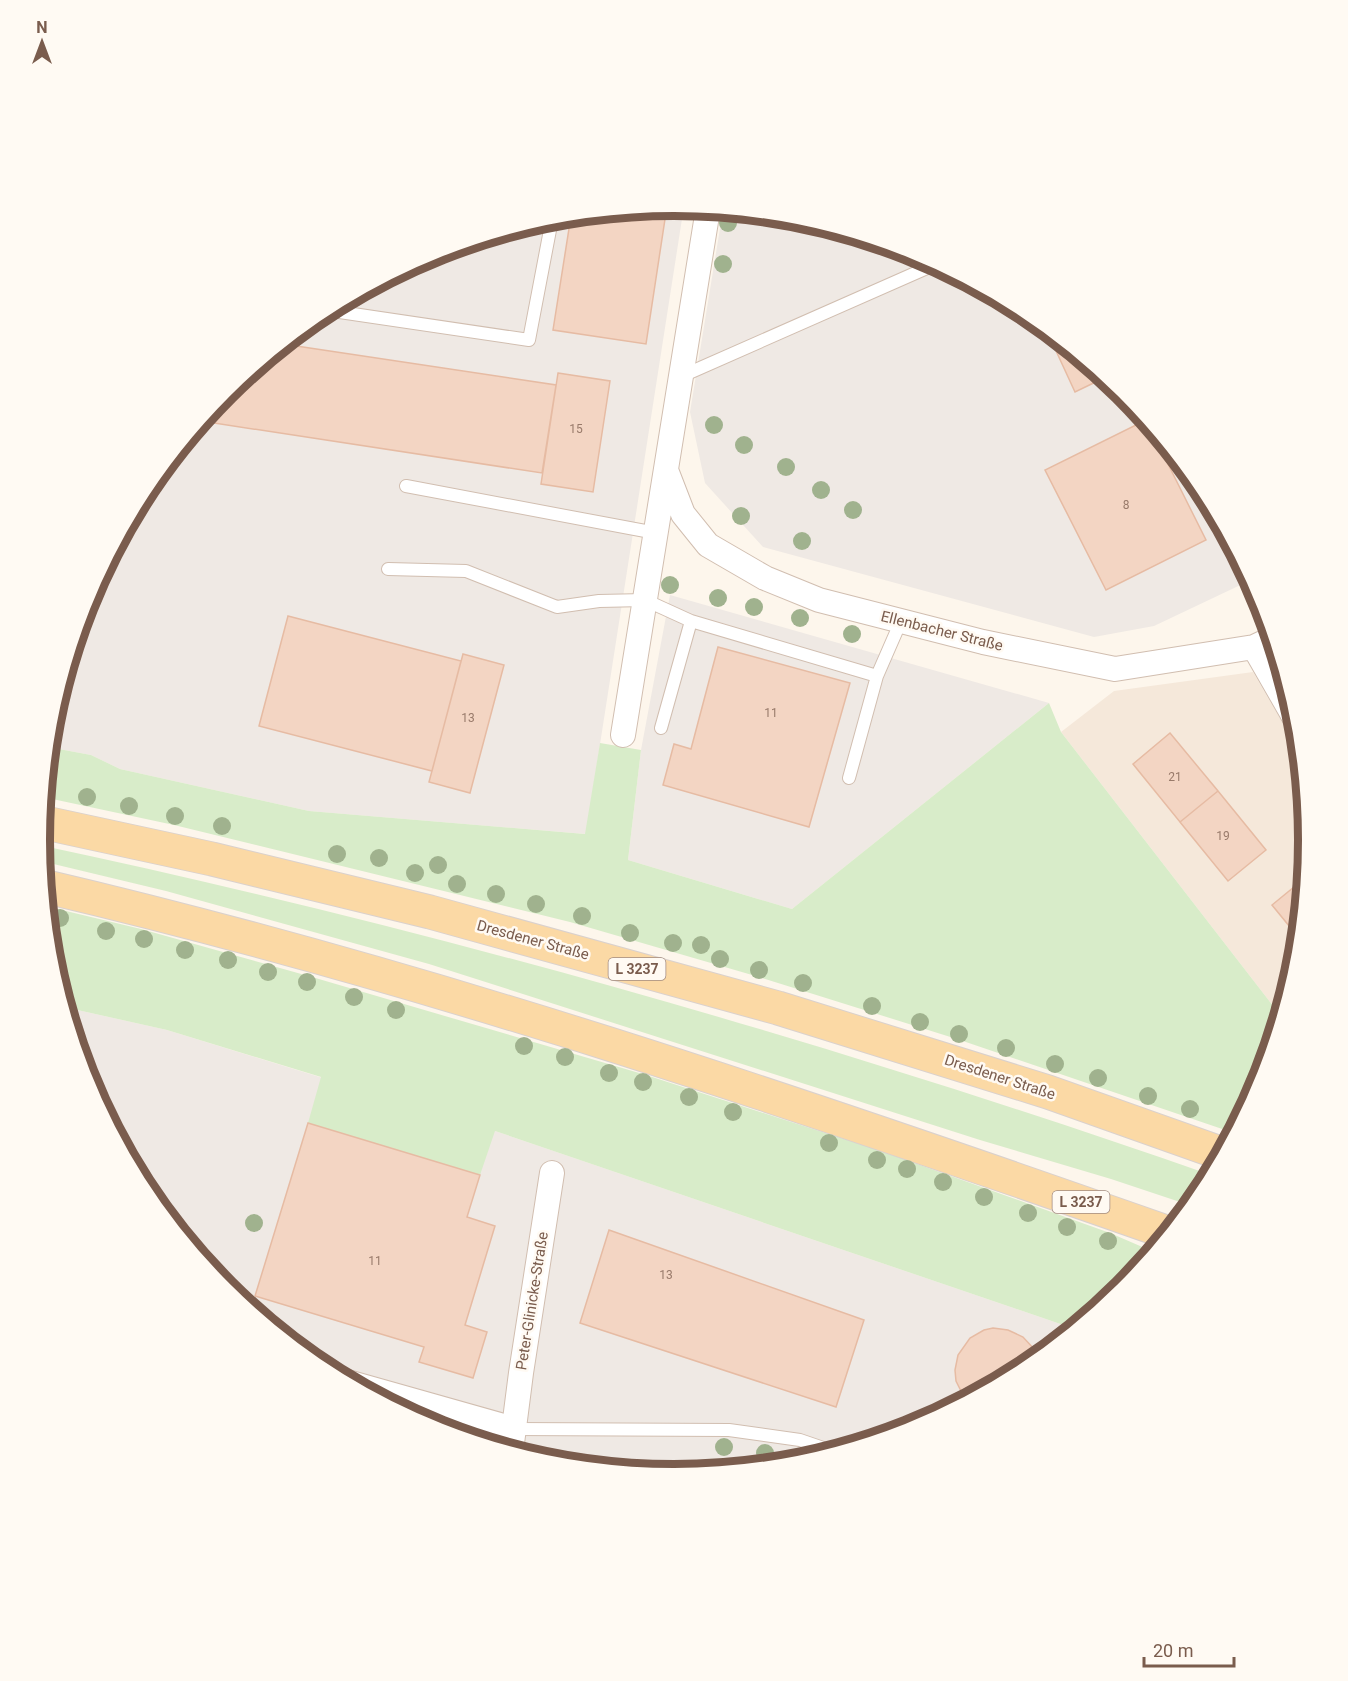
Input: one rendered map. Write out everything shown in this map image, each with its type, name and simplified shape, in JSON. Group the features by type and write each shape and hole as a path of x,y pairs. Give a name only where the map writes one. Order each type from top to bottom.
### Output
{"main road":[{"name":"Dresdener Straße","path":"50,824 212,859 430,912 778,1008 1048,1092 1216,1151"},
{"name":"L 3237","path":"52,888 320,957 504,1011 881,1132 1161,1230"}],"street":[{"path":"624,735 707,217"},
{"name":"Ellenbacher Straße","path":"666,470 683,514 708,545 765,578 819,600 983,642 1115,669 1264,643"},
{"path":"1264,643 1271,660"},
{"name":"Peter-Glinicke-Straße","path":"513,1440 552,1173"},
{"path":"392,1398 513,1440"}],"lane":[{"path":"342,312 529,340 550,229"},
{"path":"682,376 925,269"},
{"path":"406,486 656,533"},
{"path":"388,569 466,571 557,607 599,601 645,600 691,621 877,676"},
{"path":"661,728 691,621"},
{"path":"849,778 877,676 901,621"},
{"path":"513,1440 729,1430 801,1440 822,1447"}],"shaded area":[{"path":"682,216 586,834 309,811 120,769 91,755 57,749 71,679 97,602 133,528 179,460 204,429 262,371 327,321 362,300 398,280 473,249 512,237 592,221 633,217"},
{"path":"722,218 796,228 875,249 950,280 986,300 1021,321 1086,371 1144,429 1169,460 1215,528 1243,584 1154,626 1094,637 763,547 705,483 690,412"},
{"path":"670,595 1049,703 792,909 628,860 641,750"},
{"path":"1253,672 1289,735 1297,800 1297,881 1287,962 1275,1008 1061,732 1114,691"},
{"path":"73,1009 167,1030 495,1131 1066,1326 1021,1360 950,1401 875,1432 796,1453 715,1464 633,1464 552,1453 473,1432 398,1401 327,1360 262,1310 232,1282 179,1221 133,1153 97,1079"}],"green space":[{"path":"1049,703 1061,732 1275,1008 1251,1079 1227,1131 960,1040 759,977 570,922 174,825 51,799 57,749 91,755 120,769 309,811 585,834 600,743 641,750 628,860 792,909"},
{"path":"50,847 336,914 484,951 631,992 922,1079 1203,1172 1182,1203 429,964 166,891 51,863"},
{"path":"54,908 141,929 312,977 646,1075 878,1150 1110,1233 1147,1249 1116,1282 1066,1326 495,1131 480,1175 308,1123 321,1077 167,1030 73,1009 61,962"}],"building":[{"path":"665,216 646,344 553,330 570,225 633,217"},
{"path":"1053,344 1097,381 1075,392"},
{"path":"293,346 556,385 542,473 210,422 262,371"},
{"path":"558,373 610,381 593,492 541,484"},
{"path":"1139,424 1161,450 1206,540 1106,590 1045,470"},
{"path":"288,616 461,661 432,771 259,726"},
{"path":"718,647 850,683 809,827 663,785 674,744 691,749"},
{"path":"463,654 504,665 470,793 429,782"},
{"path":"1170,733 1218,791 1180,822 1133,764"},
{"path":"1218,791 1266,850 1228,881 1180,822"},
{"path":"1297,885 1292,929 1272,905"},
{"path":"308,1123 480,1175 467,1217 495,1226 465,1325 487,1332 473,1378 419,1362 424,1347 255,1296"},
{"path":"609,1230 864,1320 836,1407 580,1323"},
{"path":"993,1328 1008,1330 1023,1337 1034,1350 963,1394 956,1381 955,1370 958,1355 970,1338"}]}
